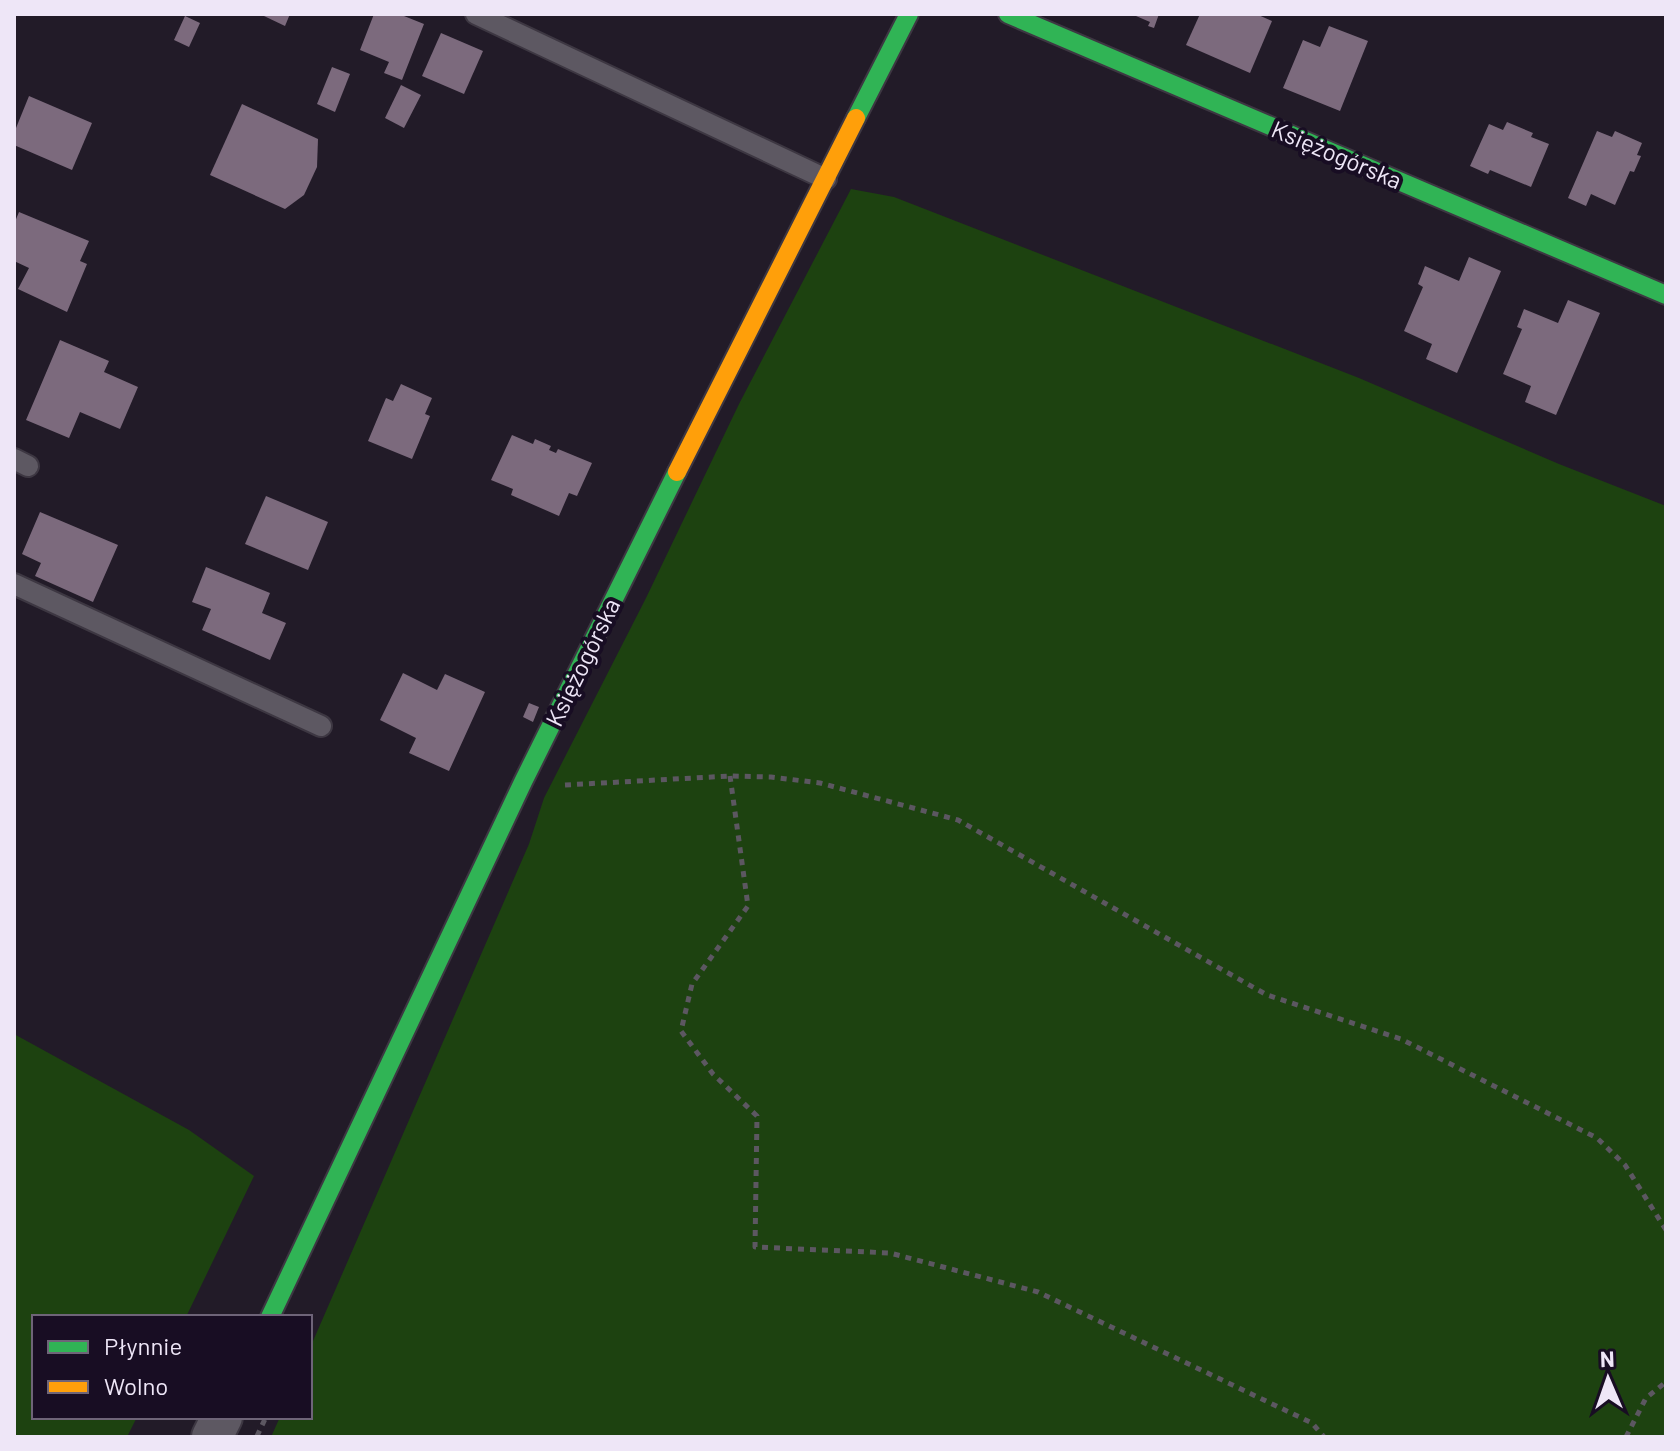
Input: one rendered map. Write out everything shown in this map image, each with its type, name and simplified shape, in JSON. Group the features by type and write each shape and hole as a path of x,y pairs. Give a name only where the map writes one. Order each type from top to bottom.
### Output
{"street":[{"name":"Księżogórska","path":"271,1315 523,782 909,14"},
{"name":"Księżogórska","path":"1008,14 1666,295"},
{"path":"212,1437 221,1419"}],"lane":[{"path":"476,14 826,179"},
{"path":"14,584 321,726"}],"path":[{"path":"559,786 730,776 771,777 820,783 958,820 1267,995 1401,1039 1597,1138 1625,1165 1666,1230"},
{"path":"730,776 748,906 692,984 681,1031 713,1074 757,1116 755,1247 890,1253 1038,1292 1312,1423 1324,1437"},
{"path":"1626,1437 1646,1398 1666,1382"}],"green space":[{"path":"851,189 894,197 1359,378 1559,464 1666,506 1666,1437 271,1437 279,1419 312,1419 312,1343 529,844 544,798 646,598 739,404"},
{"path":"14,1034 189,1130 254,1176 187,1315 32,1315 32,1419 136,1419 127,1437 14,1437"}],"building":[{"path":"265,14 290,14 285,26"},
{"path":"374,14 399,14 424,24 402,80 384,73 389,62 360,50"},
{"path":"1137,14 1159,14 1154,28 1148,26 1150,22"},
{"path":"1200,14 1256,14 1272,21 1250,73 1186,45"},
{"path":"185,16 200,23 189,47 174,40"},
{"path":"1329,26 1368,41 1340,111 1283,88 1303,40 1320,47"},
{"path":"441,33 483,51 464,94 422,76"},
{"path":"332,67 350,74 335,112 317,104"},
{"path":"401,85 421,95 404,128 385,118"},
{"path":"29,96 92,123 72,170 14,145 14,133"},
{"path":"242,104 318,139 317,167 304,195 285,209 210,175"},
{"path":"1507,122 1549,144 1531,187 1490,170 1488,174 1470,166 1489,124 1503,130"},
{"path":"1597,131 1612,137 1615,131 1642,143 1637,155 1641,156 1634,172 1630,171 1615,205 1591,194 1586,206 1568,198"},
{"path":"19,212 89,241 80,261 87,264 67,312 18,289 29,268 14,261 14,224"},
{"path":"1469,257 1501,271 1457,373 1426,359 1432,344 1404,331 1423,287 1418,284 1425,266 1459,281"},
{"path":"1568,300 1600,313 1556,415 1525,402 1531,386 1503,374 1522,329 1517,327 1524,309 1558,323"},
{"path":"60,340 109,361 104,372 138,387 120,429 80,412 69,438 26,420"},
{"path":"401,384 432,398 425,414 430,416 412,459 368,441 386,398 393,401"},
{"path":"512,435 533,444 535,439 551,446 549,450 556,453 558,449 592,463 577,496 569,493 559,516 511,495 513,489 491,480"},
{"path":"266,496 328,522 308,570 245,544"},
{"path":"40,512 118,545 93,602 35,576 41,563 22,554"},
{"path":"206,567 270,593 262,613 286,623 270,660 202,630 211,609 192,602"},
{"path":"403,673 437,690 445,674 485,692 449,771 409,753 416,738 380,720"},
{"path":"529,703 539,707 533,722 523,717"}],"traffic: fast":[{"path":"856,118 909,14"},
{"path":"1008,14 1666,295"},
{"path":"271,1315 523,782 677,472"}],"traffic: slow":[{"path":"677,472 856,118"}]}
